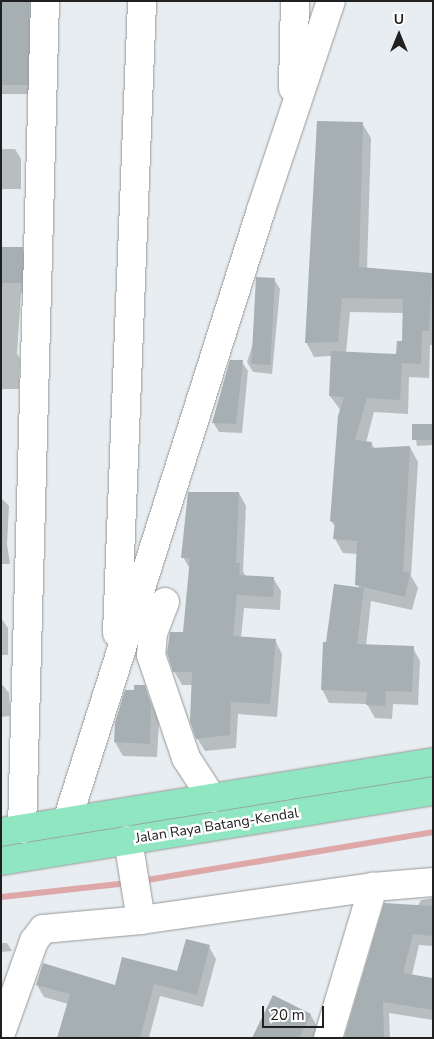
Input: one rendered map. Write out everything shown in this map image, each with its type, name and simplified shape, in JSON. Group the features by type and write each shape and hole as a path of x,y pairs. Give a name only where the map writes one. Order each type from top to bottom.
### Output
{"highway":[{"name":"Jalan Raya Batang-Kendal","path":"12,830 433,762"},
{"name":"Jalan Raya Batang-Kendal","path":"1,861 433,791"}],"street":[{"path":"12,830 45,1"},
{"path":"115,672 142,1"},
{"path":"292,114 295,1"},
{"path":"67,821 292,114 330,1"},
{"path":"165,602 153,632 151,655 186,758 212,798"},
{"path":"128,840 140,914"},
{"path":"1,1033 34,941 43,930 140,914 373,886 433,882"},
{"path":"328,1038 373,886"}],"building":[{"path":"1,1 29,1 29,85 1,85"},
{"path":"317,121 363,122 359,267 432,273 429,331 422,331 421,364 402,363 400,400 367,398 355,440 372,442 371,448 410,446 403,571 410,573 405,597 355,585 357,541 333,539 335,522 330,521 338,416 344,397 329,396 331,351 396,354 397,341 402,341 403,299 342,298 338,342 305,343"},
{"path":"1,247 23,247 23,283 1,283"},
{"path":"256,277 275,278 270,365 251,364"},
{"path":"230,360 243,360 236,424 212,423"},
{"path":"412,424 433,424 433,440 412,440"},
{"path":"188,492 239,492 236,563 240,563 239,575 274,577 273,597 237,595 233,636 276,639 270,704 231,702 230,735 196,739 190,721 192,672 173,672 167,653 170,632 183,632 190,558 181,558"},
{"path":"334,584 364,588 357,644 414,646 412,692 386,691 385,706 366,705 367,692 321,690 323,642 326,642"},
{"path":"134,685 145,685 151,705 150,744 114,742 115,723 125,690 134,690"},
{"path":"384,903 433,906 433,936 413,934 403,973 433,978 433,1010 383,1002 384,1038 344,1038"},
{"path":"186,939 210,945 197,995 154,984 140,1038 57,1038 70,994 36,985 43,963 115,985 122,957 177,971"},
{"path":"273,995 311,1014 299,1038 252,1038"}],"waterway":[{"path":"141,881 433,832"},
{"path":"1,897 128,883"}]}
